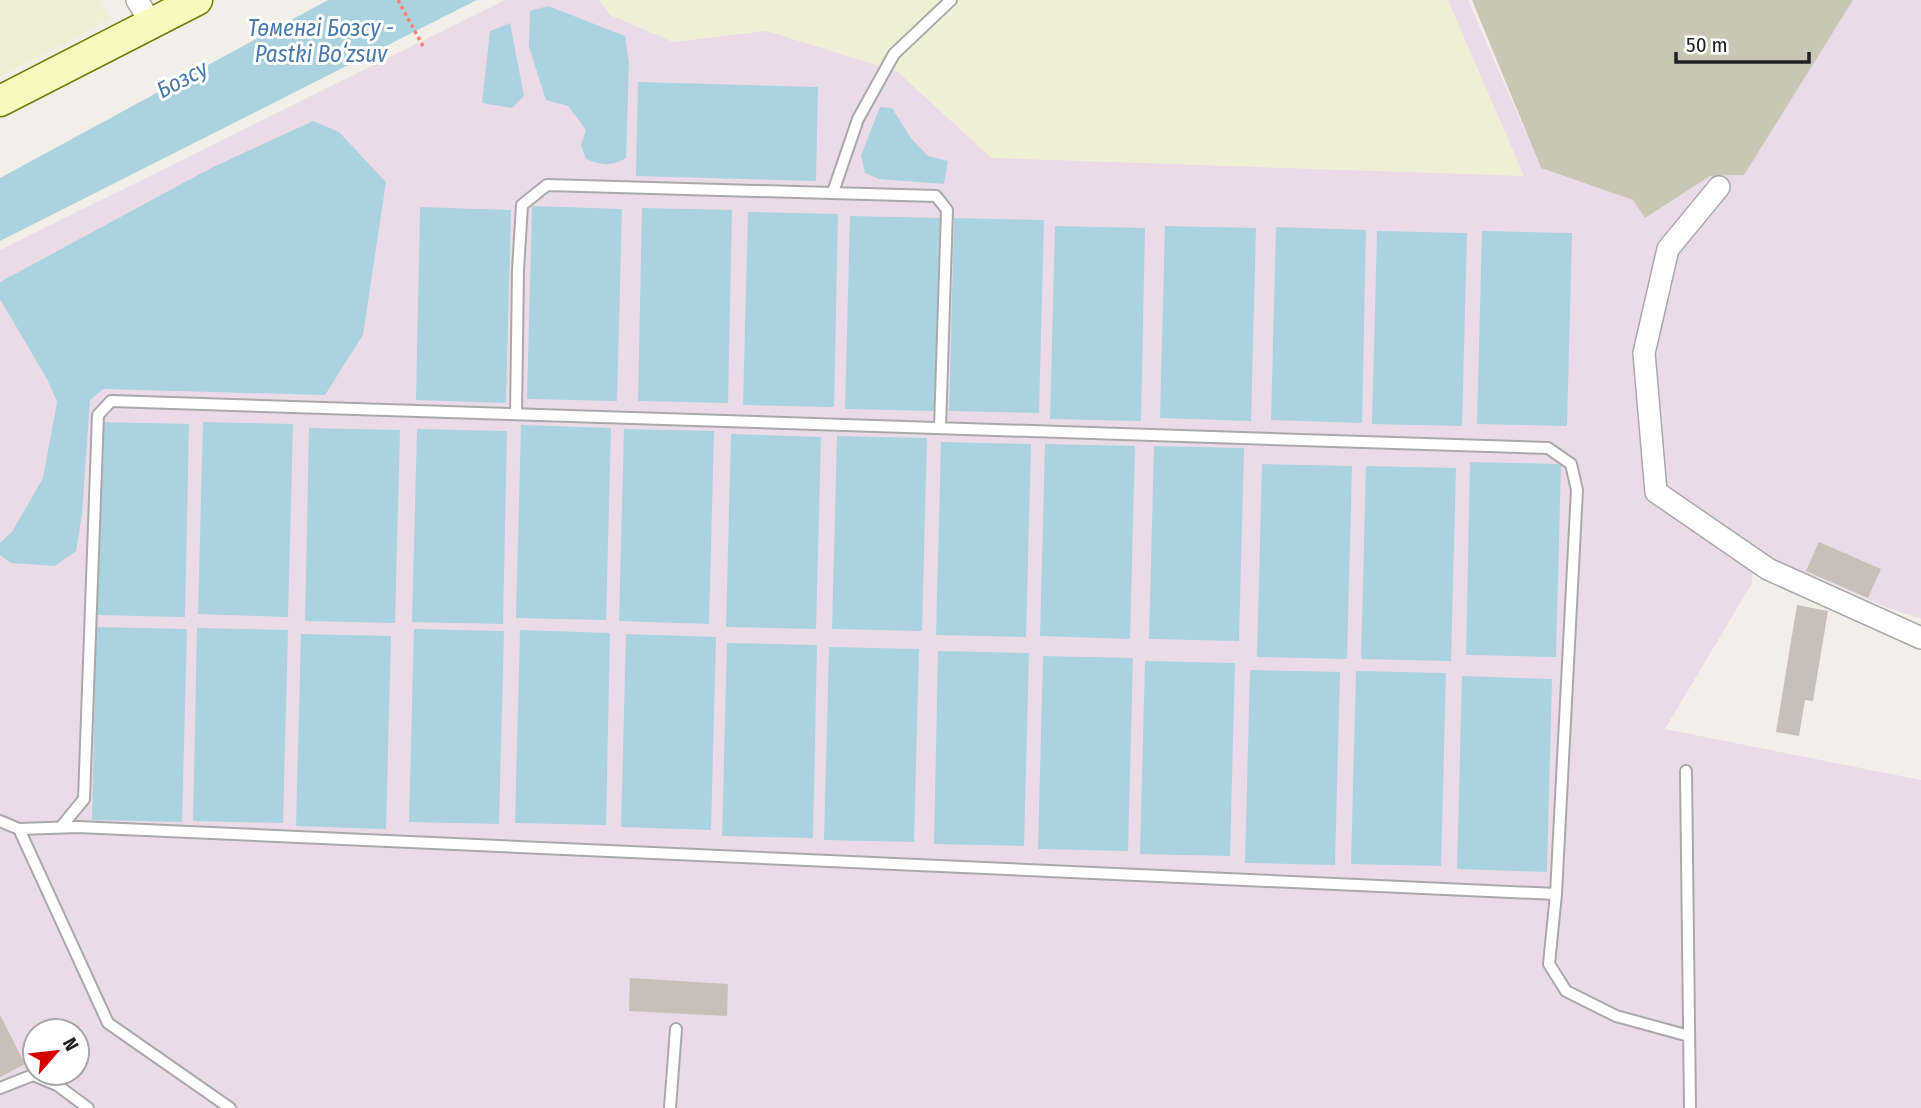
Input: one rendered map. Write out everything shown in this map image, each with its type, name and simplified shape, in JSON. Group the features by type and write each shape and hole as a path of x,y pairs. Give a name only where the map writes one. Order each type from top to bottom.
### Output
{"main road":[{"path":"0,101 144,11 197,0"}],"street":[{"path":"1719,187 1668,249 1644,353 1656,492 1768,569 1921,638"}],"lane":[{"path":"833,192 858,119 894,54 951,0"},
{"path":"516,414 518,270 522,205 540,189 547,185 833,192 936,196 947,210 940,428"},
{"path":"61,827 84,799 98,415 111,401 1548,448 1571,464 1577,490 1556,894 1549,964 1566,991 1616,1016 1689,1036"},
{"path":"1686,771 1690,1108"},
{"path":"0,821 19,828 61,827 1556,894"},
{"path":"19,828 107,1023 230,1108"},
{"path":"670,1108 676,1029"},
{"path":"0,1088 33,1075 57,1085 88,1108"}],"path":[{"path":"398,0 424,48"}],"shaded area":[{"path":"0,0 100,0 111,19 0,77"},
{"path":"505,0 1468,0 1541,168 1633,200 1645,218 1710,176 1744,175 1847,0 1921,0 1921,619 1883,606 1770,557 1760,576 1753,570 1752,583 1665,729 1921,780 1921,1108 0,1108 0,250"},
{"path":"599,0 1448,0 1524,176 991,158 898,72 767,31 673,42 610,15"},
{"path":"1472,0 1853,0 1744,175 1710,176 1645,218 1633,200 1541,168"}],"water":[{"name":"Төменгі Бозсу - Pastki Boʻzsuv","path":"328,0 477,0 0,241 0,178"},
{"path":"548,6 625,36 629,63 626,158 621,161 606,164 586,159 581,145 586,130 568,106 546,100 529,47 530,11"},
{"path":"510,23 524,96 512,108 482,103 490,31"},
{"path":"638,82 818,87 816,181 636,176"},
{"path":"880,107 892,108 911,138 928,156 948,161 944,184 879,179 865,173 861,155"},
{"path":"313,121 339,132 386,182 363,335 325,395 103,389 90,400 82,514 76,551 55,566 11,563 0,555 0,543 12,532 43,478 57,402 47,379 0,299 0,282 211,168"},
{"path":"532,206 622,209 617,401 527,399"},
{"path":"420,207 511,210 506,403 416,400"},
{"path":"642,208 732,210 728,403 638,401"},
{"path":"748,212 838,214 834,407 743,405"},
{"path":"850,216 940,218 935,411 845,409"},
{"path":"954,218 1044,220 1039,413 949,411"},
{"path":"1055,226 1145,228 1141,421 1050,419"},
{"path":"1165,226 1256,228 1251,421 1160,418"},
{"path":"1276,227 1366,230 1362,423 1271,420"},
{"path":"1377,231 1467,233 1462,426 1372,424"},
{"path":"1482,231 1572,233 1567,426 1477,424"},
{"path":"99,422 189,424 185,617 94,615"},
{"path":"203,422 293,424 288,617 198,614"},
{"path":"521,425 611,428 606,620 516,618"},
{"path":"309,428 400,430 395,623 305,621"},
{"path":"417,429 507,431 503,624 412,622"},
{"path":"624,429 714,431 709,624 619,621"},
{"path":"731,434 821,437 816,629 726,627"},
{"path":"837,436 927,438 922,631 832,629"},
{"path":"941,442 1031,444 1026,637 936,635"},
{"path":"1045,444 1135,446 1130,639 1040,636"},
{"path":"1154,446 1244,448 1239,641 1149,639"},
{"path":"1470,462 1561,464 1556,657 1466,655"},
{"path":"1262,464 1352,466 1347,659 1257,657"},
{"path":"1366,466 1456,468 1451,661 1361,659"},
{"path":"96,627 187,629 182,822 92,820"},
{"path":"197,628 288,630 283,823 193,821"},
{"path":"414,629 504,631 499,824 409,822"},
{"path":"520,630 610,633 606,825 515,823"},
{"path":"301,634 391,636 386,829 296,826"},
{"path":"626,634 716,637 711,830 621,827"},
{"path":"727,643 817,645 813,838 722,836"},
{"path":"829,647 919,649 914,842 824,840"},
{"path":"938,651 1029,653 1024,846 934,844"},
{"path":"1043,656 1133,658 1128,851 1038,849"},
{"path":"1145,661 1235,663 1230,856 1140,854"},
{"path":"1250,670 1340,672 1335,865 1245,863"},
{"path":"1356,671 1446,673 1441,866 1351,864"},
{"path":"1462,676 1552,679 1547,872 1457,869"}],"building":[{"path":"1819,542 1881,569 1868,598 1806,571"},
{"path":"1797,605 1828,611 1813,701 1805,700 1799,736 1776,732"},
{"path":"630,978 728,984 727,1016 629,1011"},
{"path":"0,1015 21,1056 21,1066 0,1077"}],"water label":[{"name":"Бозсу","path":"182,79"}]}
